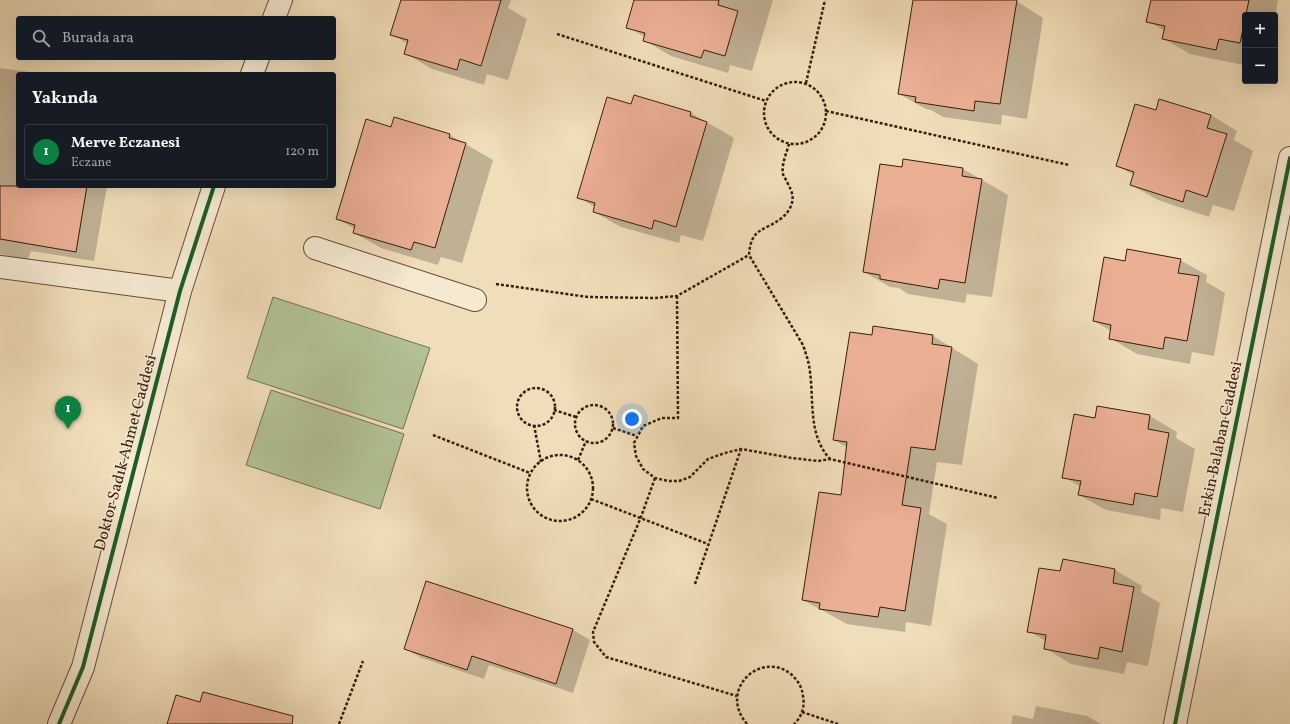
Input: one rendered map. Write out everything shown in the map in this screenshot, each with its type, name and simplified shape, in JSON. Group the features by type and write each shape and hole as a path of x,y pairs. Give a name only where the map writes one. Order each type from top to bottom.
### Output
{"street":[{"path":"275,16 281,0"},
{"path":"253,72 257,60"},
{"name":"Erkin Balaban Caddesi","path":"1175,724 1290,158"},
{"name":"Doktor Sadık Ahmet Caddesi","path":"59,724 83,667 180,291 213,188"},
{"path":"315,248 475,300"},
{"path":"0,267 180,291"}],"path":[{"path":"806,83 825,0"},
{"path":"557,34 766,101"},
{"path":"795,81 806,83 815,88 822,96 826,116 823,126 818,134 809,141 799,144 789,144 779,140 772,134 766,125 763,114 766,101 776,87 795,81"},
{"path":"826,111 1069,165"},
{"path":"789,144 782,174 791,188 794,200 788,212 775,224 760,230 753,236 749,247 749,255 803,344 808,358 810,372 812,416 822,451 830,459"},
{"path":"496,284 588,297 654,298 677,296 749,255"},
{"path":"677,296 678,418 662,418 643,426 634,443 636,456 643,469 655,478 668,481 679,481 690,476 708,459 741,449 818,461 830,459 998,498"},
{"path":"532,389 544,390 553,398 553,416 543,424 534,425 526,422 518,413 518,401 521,395 526,391 532,389"},
{"path":"590,406 601,407 607,411 610,416 612,428 606,438 601,441 595,443 586,441 579,436 576,430 576,417 584,409 590,406"},
{"path":"554,410 576,417"},
{"path":"534,425 541,462"},
{"path":"612,428 637,436"},
{"path":"433,435 530,473"},
{"path":"578,460 586,441"},
{"path":"695,584 741,449"},
{"path":"556,455 568,456 578,460 586,468 591,477 593,488 591,499 586,508 578,516 568,521 547,519 538,513 531,505 527,494 527,483 530,473 537,464 541,462 546,458 556,455"},
{"path":"655,478 641,517 593,632 594,642 606,656 737,696"},
{"path":"591,499 708,544"},
{"path":"339,724 363,661"},
{"path":"747,724 737,708 737,696 740,686 747,676 756,670 767,667 778,668 789,672 797,680 803,690 804,701 802,712 794,724"},
{"path":"802,712 838,724"}],"green space":[{"path":"273,297 430,348 403,429 247,378"},
{"path":"271,390 404,434 380,509 246,465"}],"building":[{"path":"401,0 501,0 481,66 460,59 457,70 404,54 408,40 390,35"},
{"path":"634,0 719,0 718,5 738,11 725,56 704,50 701,58 643,41 645,33 626,28"},
{"path":"913,0 1017,0 1000,104 975,101 974,111 915,102 916,97 898,94"},
{"path":"1151,0 1249,0 1246,12 1242,12 1242,33 1240,43 1219,39 1216,50 1162,39 1165,26 1146,22"},
{"path":"634,95 691,112 690,116 707,122 676,227 654,220 652,229 593,212 595,203 577,198 607,97 631,104"},
{"path":"1159,99 1211,115 1207,128 1227,134 1207,197 1186,190 1183,202 1130,185 1134,172 1116,166 1135,104 1156,110"},
{"path":"394,117 450,134 449,138 466,143 435,248 414,242 411,250 353,233 355,225 336,219 366,119 391,127"},
{"path":"903,159 963,168 962,176 982,179 965,283 940,279 938,289 880,279 880,275 863,272 880,164 902,167"},
{"path":"0,186 16,186 16,188 87,188 76,252 0,239"},
{"path":"1127,249 1181,259 1178,273 1199,276 1187,341 1165,337 1163,349 1109,339 1111,325 1093,321 1104,257 1125,261"},
{"path":"873,326 933,335 932,344 952,347 935,450 911,447 902,505 921,508 905,611 880,607 878,617 819,609 820,603 802,600 819,492 841,495 847,442 833,440 850,332 872,335"},
{"path":"1097,406 1150,415 1148,429 1169,433 1157,497 1135,493 1133,505 1078,495 1081,481 1062,478 1074,414 1095,418"},
{"path":"1063,559 1115,569 1113,583 1134,587 1122,652 1100,647 1098,659 1044,649 1046,635 1027,632 1039,568 1060,571"},
{"path":"426,581 573,629 556,684 472,656 467,670 404,649"},
{"path":"203,692 293,716 292,724 167,724 176,695 200,702"}],"cycle path":[{"path":"1175,724 1290,158"},
{"path":"59,724 83,667 180,291 213,188"}],"place":[{"name":"Merve Eczanesi","path":"68,429"}]}
